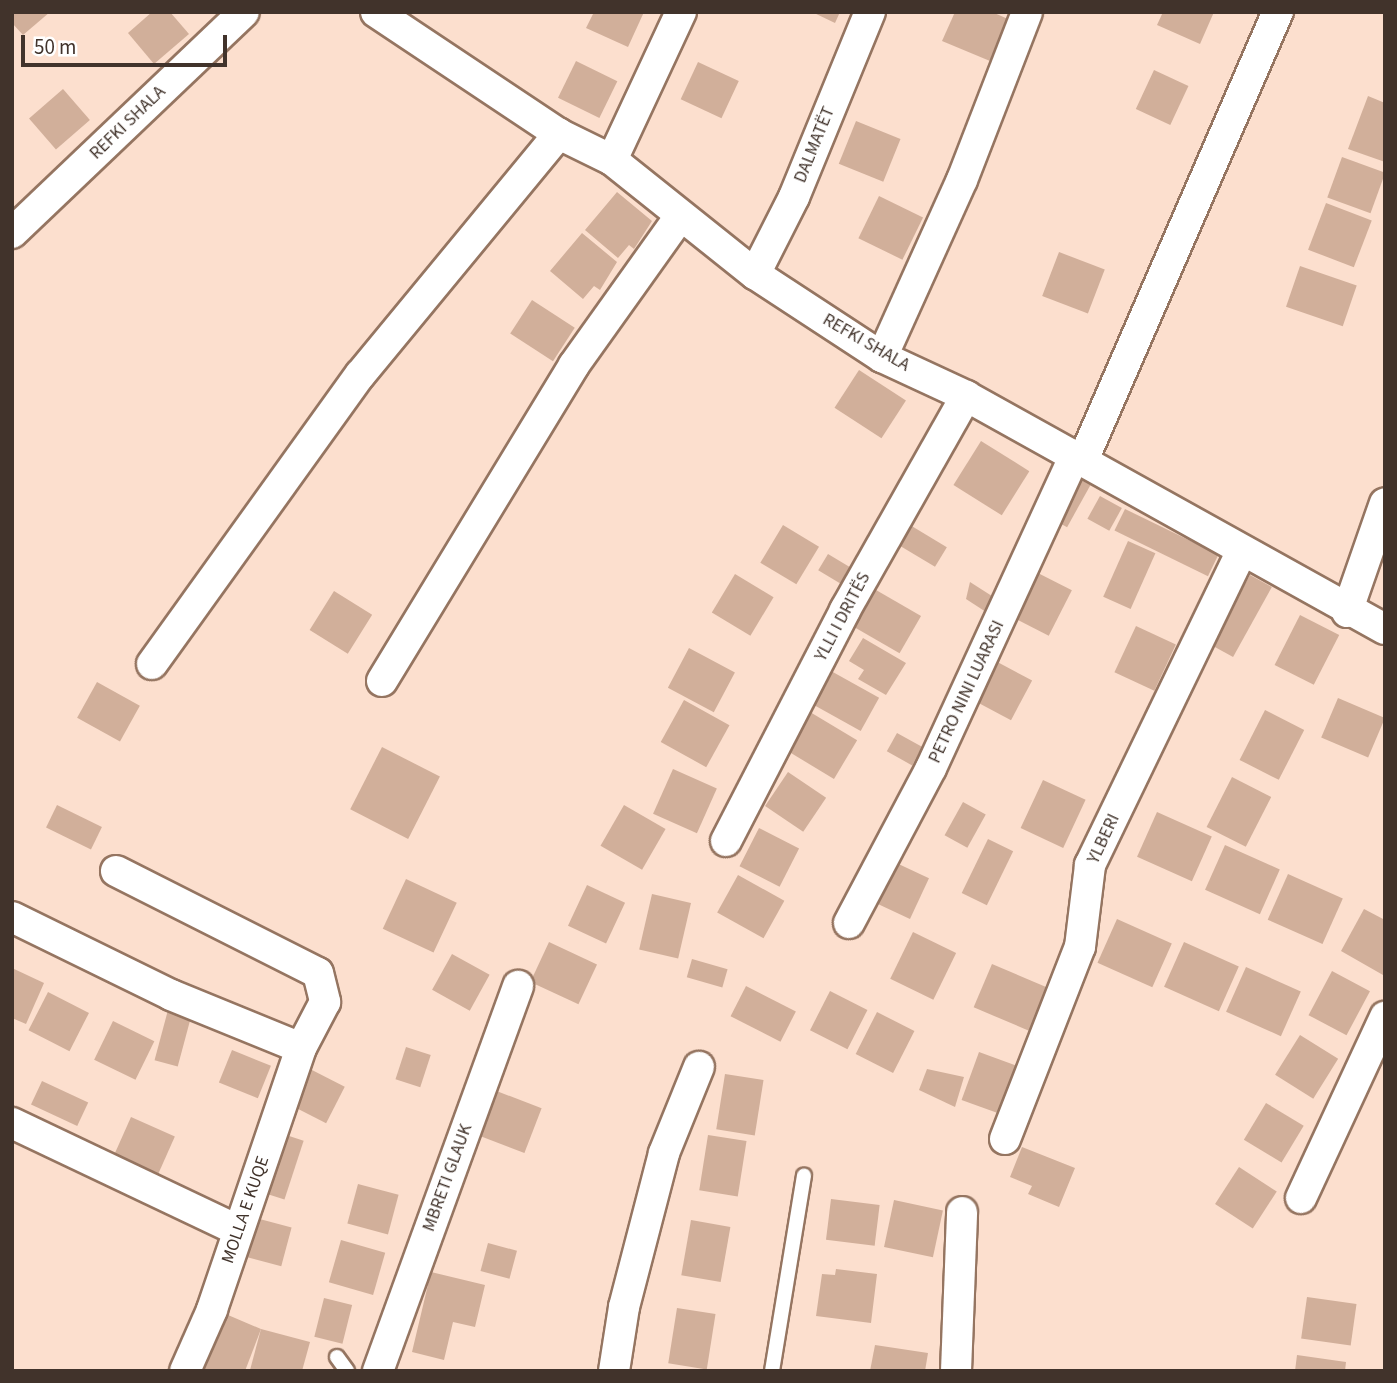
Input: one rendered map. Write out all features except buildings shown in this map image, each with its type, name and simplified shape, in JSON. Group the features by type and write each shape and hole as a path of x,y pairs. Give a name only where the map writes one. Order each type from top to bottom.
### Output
{"street":[{"name":"REFKI SHALA","path":"12,233 244,12"},
{"name":"REFKI SHALA","path":"376,12 412,22 559,134 612,160 679,218 755,274 883,357 966,396 1347,612 1385,629"},
{"path":"612,160 681,12"},
{"name":"DALMATËT","path":"755,274 794,197 870,12"},
{"path":"883,357 962,180 1027,12"},
{"name":"PETRO NINI LUARASI","path":"849,923 931,768 1079,458 1278,12"},
{"path":"152,664 360,375 559,134"},
{"path":"382,681 574,365 679,218"},
{"name":"YLLI I DRITËS","path":"726,841 845,611 966,396"},
{"path":"1347,612 1385,503"},
{"name":"YLBERI","path":"1005,1139 1080,947 1090,865 1242,551"},
{"name":"MOLLA E KUQE","path":"116,871 318,973 325,1002 301,1048 185,1371"},
{"path":"12,917 171,995 301,1048"},
{"name":"MBRETI GLAUK","path":"378,1371 518,986"},
{"path":"1301,1198 1385,1017"},
{"path":"614,1371 624,1307 664,1153 699,1067"},
{"path":"12,1123 237,1230"},
{"path":"956,1371 962,1212"}],"lane":[{"path":"772,1371 804,1177"},
{"path":"337,1357 347,1371"}]}
